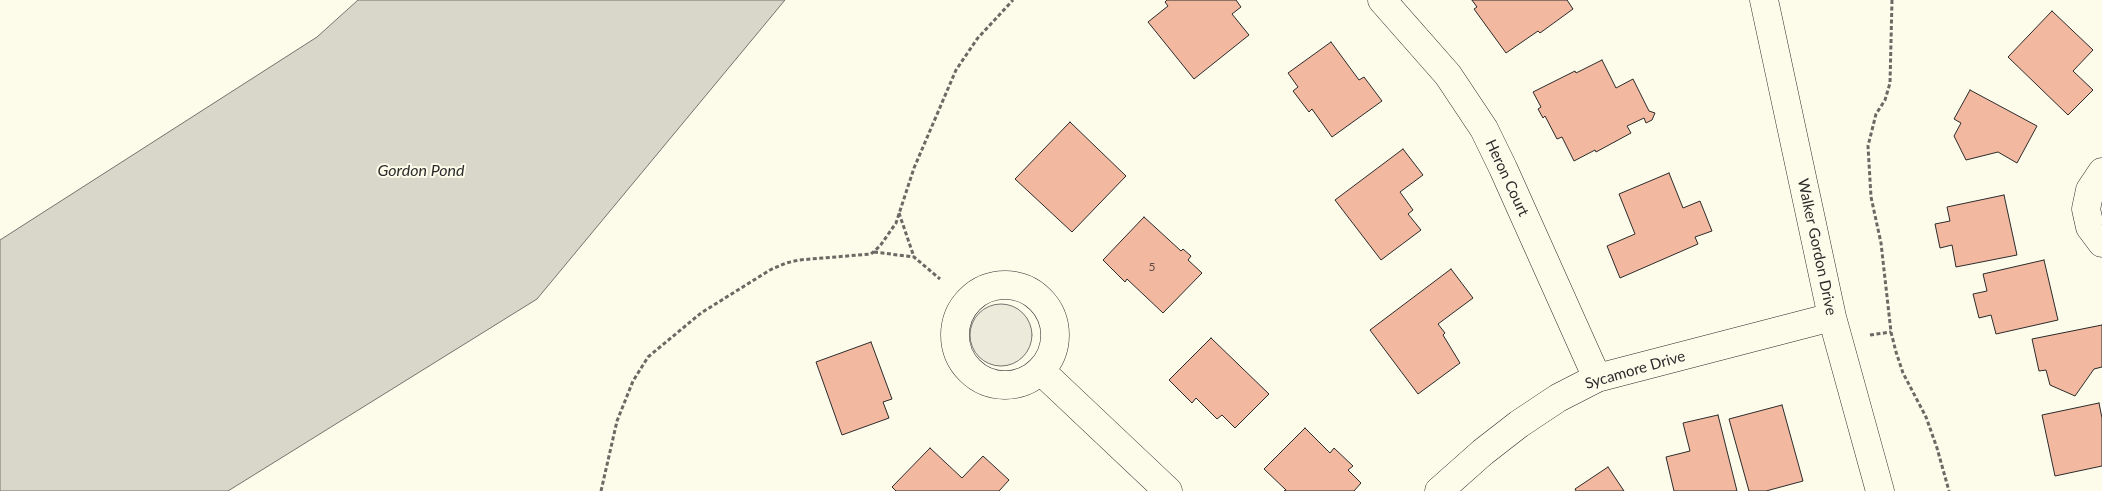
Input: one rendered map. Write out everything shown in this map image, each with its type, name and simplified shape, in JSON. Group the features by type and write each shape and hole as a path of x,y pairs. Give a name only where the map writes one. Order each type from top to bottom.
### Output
{"street":[{"name":"Heron Court","path":"1382,0 1448,76 1484,129 1597,378"},
{"name":"Walker Gordon Drive","path":"1764,0 1832,317 1880,491"},
{"path":"2102,172 2090,190 2086,209 2090,227 2102,243"},
{"name":"Sycamore Drive","path":"1439,491 1483,452 1519,424 1558,398 1597,378 1832,317"},
{"path":"1041,371 1168,491"}],"path":[{"path":"873,252 891,232 896,223 898,212 914,168 956,70 977,39 1013,0"},
{"path":"1892,0 1890,83 1885,100 1876,114 1868,146 1871,197 1881,243 1891,332 1896,352 1903,373 1926,417 1938,448 1949,491"},
{"path":"898,212 914,258"},
{"path":"601,491 620,413 639,369 654,352 701,313 778,267 799,260 864,255 873,252 914,258 940,279"}],"shaded area":[{"path":"1001,304 1018,309 1023,313 1027,318 1032,335 1027,352 1023,357 1018,361 1001,366 984,361 979,357 975,352 970,335 975,318 979,313 984,309"}],"water":[{"name":"Gordon Pond","path":"358,0 785,0 537,299 228,491 0,491 0,240 317,37"}],"building":[{"path":"1167,0 1236,0 1241,7 1232,14 1249,35 1194,79 1148,22 1168,6 1165,2"},
{"path":"1472,0 1567,0 1573,9 1540,33 1538,31 1506,53 1474,9 1477,7"},
{"path":"2052,11 2093,50 2073,71 2093,90 2068,115 2008,57"},
{"path":"1331,42 1359,80 1364,77 1382,101 1332,137 1312,109 1309,112 1293,91 1298,87 1288,73"},
{"path":"1602,60 1616,88 1633,79 1649,111 1655,113 1652,120 1646,123 1644,118 1627,126 1631,133 1596,152 1595,150 1574,161 1562,137 1557,139 1545,116 1543,118 1538,109 1541,107 1533,92"},
{"path":"1970,90 2037,126 2017,163 1998,152 1966,160 1954,136 1961,123 1954,119"},
{"path":"1070,122 1126,176 1072,232 1015,179"},
{"path":"1403,149 1423,175 1400,192 1413,210 1408,214 1421,230 1381,260 1335,200"},
{"path":"1669,173 1683,208 1700,201 1712,231 1695,237 1698,244 1620,278 1607,246 1635,234 1619,194"},
{"path":"2004,195 2017,255 1956,267 1952,245 1940,248 1935,224 1950,221 1947,207"},
{"path":"1144,217 1181,251 1183,249 1191,256 1188,260 1202,273 1163,313 1127,279 1125,282 1103,260"},
{"path":"2044,260 2058,320 1996,334 1991,315 1979,318 1973,294 1987,291 1983,274"},
{"path":"1451,269 1473,298 1438,324 1445,333 1443,335 1460,363 1418,394 1370,330"},
{"path":"2102,325 2102,367 2094,369 2075,396 2050,385 2046,370 2039,371 2032,339"},
{"path":"1211,338 1269,394 1235,428 1222,415 1217,419 1196,398 1192,403 1169,380"},
{"path":"871,342 892,399 883,402 889,418 842,435 816,362"},
{"path":"2099,403 2102,418 2102,466 2055,476 2042,415"},
{"path":"1782,405 1803,481 1766,491 1749,491 1729,419"},
{"path":"1718,415 1737,491 1674,491 1666,457 1690,451 1683,423"},
{"path":"1305,428 1330,453 1334,448 1353,466 1348,470 1361,483 1354,491 1284,491 1286,490 1264,469"},
{"path":"930,448 962,478 983,456 1009,480 999,491 896,491 892,487"},
{"path":"1608,467 1624,491 1576,491 1575,489"}]}
